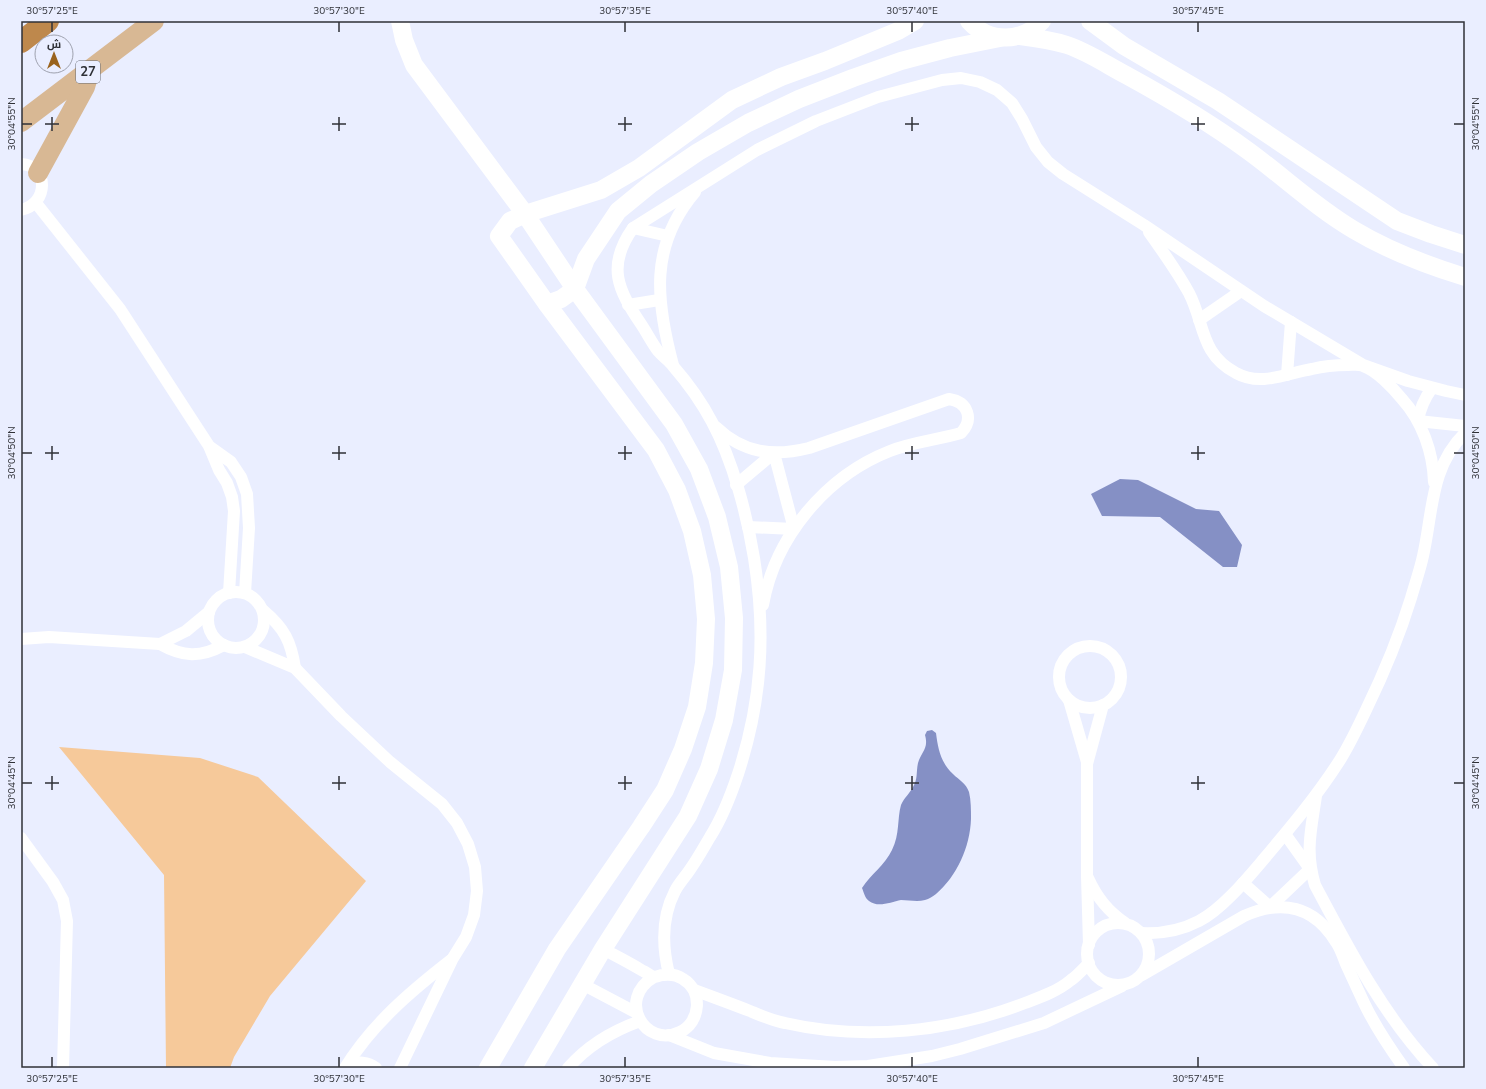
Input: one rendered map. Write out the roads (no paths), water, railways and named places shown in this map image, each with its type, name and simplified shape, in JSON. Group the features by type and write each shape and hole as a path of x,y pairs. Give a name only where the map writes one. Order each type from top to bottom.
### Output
{"highway":[{"path":"21,42 48,21"}],"main road":[{"name":"27","path":"21,122 154,21"},
{"path":"400,21 404,40 414,65 525,214 575,289 674,424 699,469 719,524 729,567 734,618 732,670 724,720 709,770 688,816 603,949 533,1068"},
{"path":"488,1068 557,949 665,790 684,749 697,707 704,663 706,619 702,575 692,531 677,490 656,450 547,304 499,236 510,222 525,214 600,190 639,168 732,100 781,77 898,31 915,21"},
{"path":"970,21 975,27 987,34 1000,38"},
{"path":"547,304 561,300 575,289 586,259 618,211 651,184 698,152 748,123 799,99 901,61 950,48 1000,38 1020,36 1028,32 1042,21"},
{"path":"1090,21 1104,33 1124,46 1218,101 1397,221 1465,245"},
{"path":"1091,56 1104,33"},
{"path":"1020,36 1050,41 1068,46 1091,56 1171,99 1241,145 1318,206 1353,230 1389,249 1415,260 1465,277"},
{"path":"29,168 82,92 90,70"}],"street":[{"path":"669,974 663,940 664,923 669,906 675,890 692,868 715,828 735,781 747,745 759,682 762,650 761,618 754,557 748,527 736,485 713,424 672,365 659,352 628,305 622,293 618,280 620,252 625,240 633,228 757,150 816,121 878,97 942,80 961,78 980,82 997,90 1012,103 1036,147 1048,162 1063,174 1144,225 1241,291 1363,365 1393,388 1418,421 1431,454 1435,489"},
{"path":"21,210 30,208 41,196 41,180 29,168"},
{"path":"672,365 659,300 660,268 668,236 677,217 701,185"},
{"path":"36,203 120,309 209,446 219,470 227,483 232,497 234,511 229,593"},
{"path":"1144,225 1178,274 1189,294 1199,320 1203,337 1211,352 1223,365 1237,374 1254,379 1271,379 1311,369 1336,365 1363,365 1463,398"},
{"path":"633,228 668,236"},
{"path":"1199,320 1241,291"},
{"path":"628,305 659,300"},
{"path":"1287,375 1291,322"},
{"path":"1418,421 1420,409 1432,388"},
{"path":"713,424 725,436 740,445 774,453 792,452 809,448 949,399 960,403 967,412 968,423 961,433 916,443 890,452 865,464 842,479 821,497 794,529 777,560 769,580 761,618"},
{"path":"1418,421 1465,426"},
{"path":"1141,933 1156,934 1172,932 1200,921 1212,912 1243,883 1285,834 1316,795 1341,759 1380,681 1397,640 1423,556 1435,489 1440,471 1458,439 1465,433"},
{"path":"209,446 230,462 241,477 247,494 249,528 245,593"},
{"path":"736,485 774,453"},
{"path":"774,453 794,529"},
{"path":"232,497 247,494"},
{"path":"748,527 794,529"},
{"path":"160,644 186,631 209,612 216,600 229,593 245,593 253,597 287,635 293,651 295,668"},
{"path":"209,612 208,620 210,631 217,641 224,646 234,648 245,647 258,639 262,633 265,618 264,611"},
{"path":"21,639 49,637 160,644 185,654 212,652 224,646"},
{"path":"1069,700 1079,706 1091,708 1103,705 1111,699 1117,692 1121,672 1118,663 1112,655 1104,649 1095,646 1085,646 1068,655 1062,664 1059,673 1059,683 1069,700 1087,764"},
{"path":"245,647 295,668 341,716 390,762 442,804 457,823 468,844 475,867 477,891 474,915 466,937 453,958 400,1068"},
{"path":"1089,945 1087,876 1087,764 1103,705"},
{"path":"1316,795 1309,843 1310,869 1315,886 1365,976 1407,1038 1433,1068"},
{"path":"1285,834 1310,869"},
{"path":"21,838 53,882 63,900 67,921 63,1068"},
{"path":"1270,907 1310,869"},
{"path":"1087,876 1102,903 1113,914 1125,923 1134,927 1146,940 1149,950 1149,959 1147,968 1142,975"},
{"path":"1243,883 1270,907"},
{"path":"669,1035 714,1053 770,1063 835,1067 868,1066 932,1056 1044,1023 1134,981 1244,916 1257,910 1270,907 1286,907 1302,911 1315,918 1327,928 1338,943 1354,983 1370,1016 1404,1068"},
{"path":"1122,986 1107,983 1092,972 1088,963 1087,954 1093,937 1099,930 1107,925 1125,923"},
{"path":"603,949 654,977"},
{"path":"347,1066 378,1024 414,989 453,958"},
{"path":"694,990 784,1023 816,1029 848,1032 900,1031 946,1026 978,1019 1009,1009 1062,986 1072,980 1088,963"},
{"path":"582,984 639,1017 650,1030 662,1035 669,1035 683,1031 694,1019 698,1005 694,990 684,979 669,974 654,977 643,986 636,999 639,1017"},
{"path":"1354,983 1365,976"},
{"path":"568,1068 591,1046 639,1017"},
{"path":"347,1066 360,1062 371,1064 376,1068"}],"water":[{"path":"1120,479 1138,480 1196,509 1219,511 1242,545 1237,567 1223,567 1160,517 1102,516 1091,494"},
{"path":"932,730 936,733 939,750 943,760 949,770 964,784 969,792 971,802 971,819 965,850 956,870 936,894 922,901 901,900 876,904 866,898 862,888 886,860 895,844 901,805 915,784 919,759 926,744 925,735 927,731"}]}
